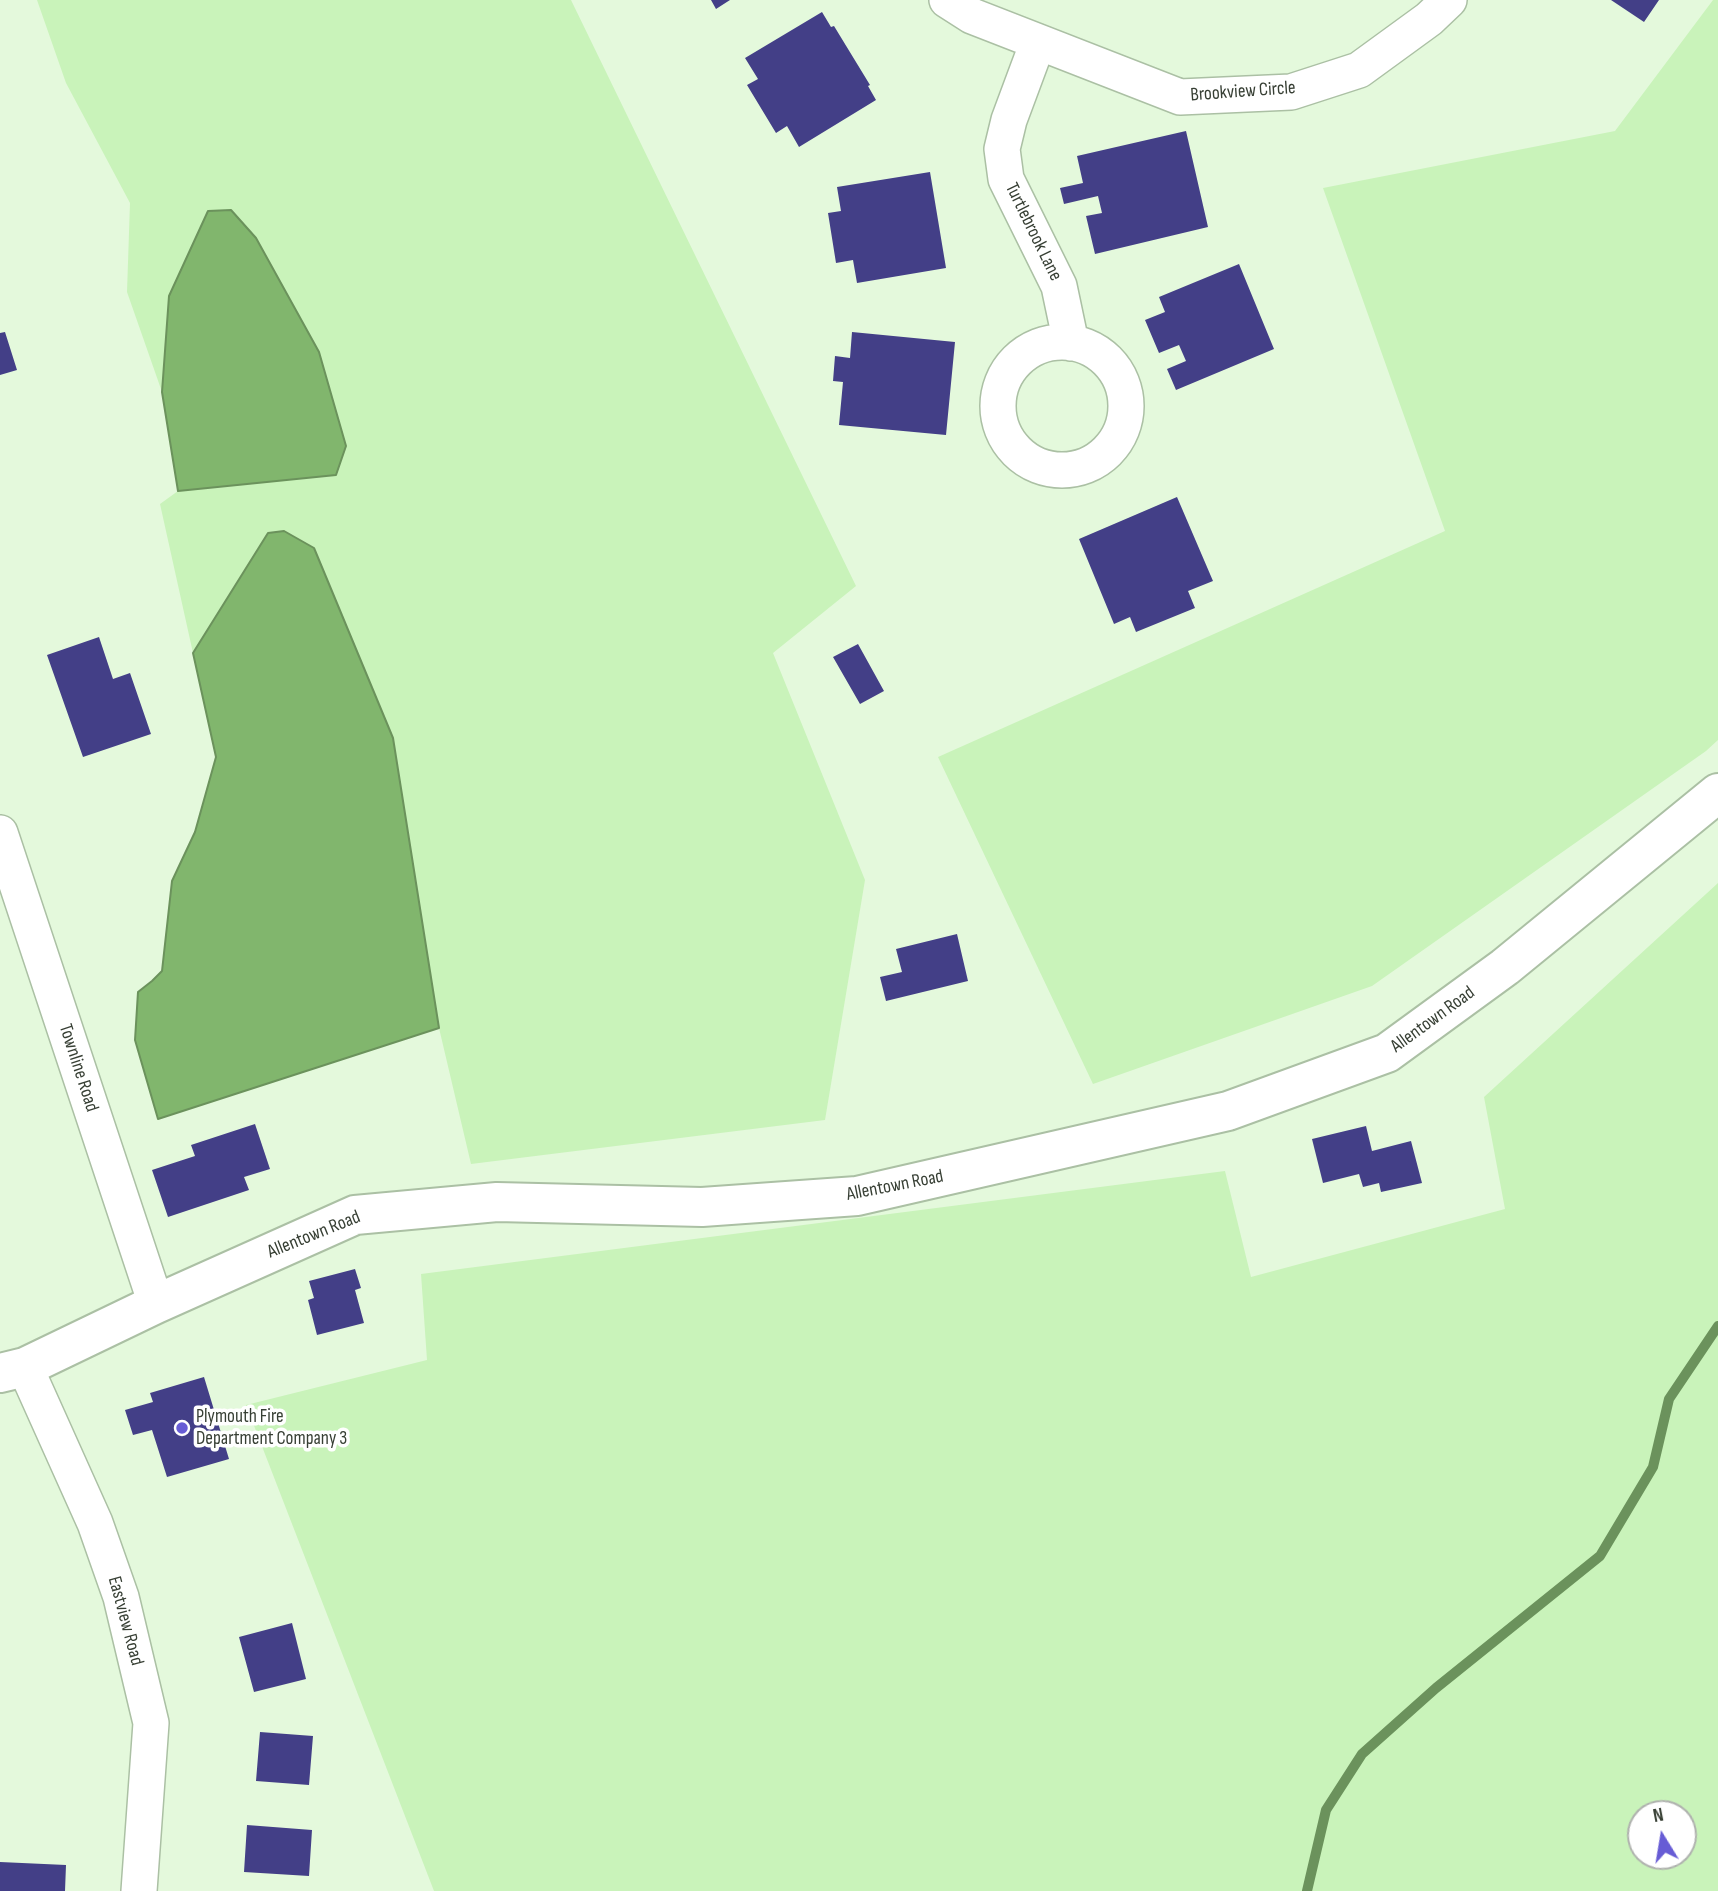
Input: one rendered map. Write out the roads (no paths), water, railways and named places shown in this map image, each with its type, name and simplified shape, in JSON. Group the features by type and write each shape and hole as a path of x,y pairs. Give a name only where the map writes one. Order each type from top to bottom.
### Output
{"street":[{"name":"Brookview Circle","path":"947,0 972,16 1180,97 1292,92 1359,70 1429,19 1449,0"},
{"name":"Turtlebrook Lane","path":"1038,42 1009,120 1002,149 1006,179 1059,286 1071,343"},
{"name":"Allentown Road","path":"13,1370 355,1214 497,1202 702,1207 857,1196 1228,1111 1387,1054 1505,967 1718,793"},
{"name":"Townline Road","path":"0,833 156,1304"},
{"name":"Eastview Road","path":"13,1370 95,1523 121,1597 150,1723 139,1891"}],"waterway":[{"path":"1307,1891 1326,1810 1362,1754 1436,1688 1600,1556 1653,1467 1669,1399 1718,1326"}],"place":[{"name":"Plymouth Fire Department Company 3","path":"182,1428"}]}
